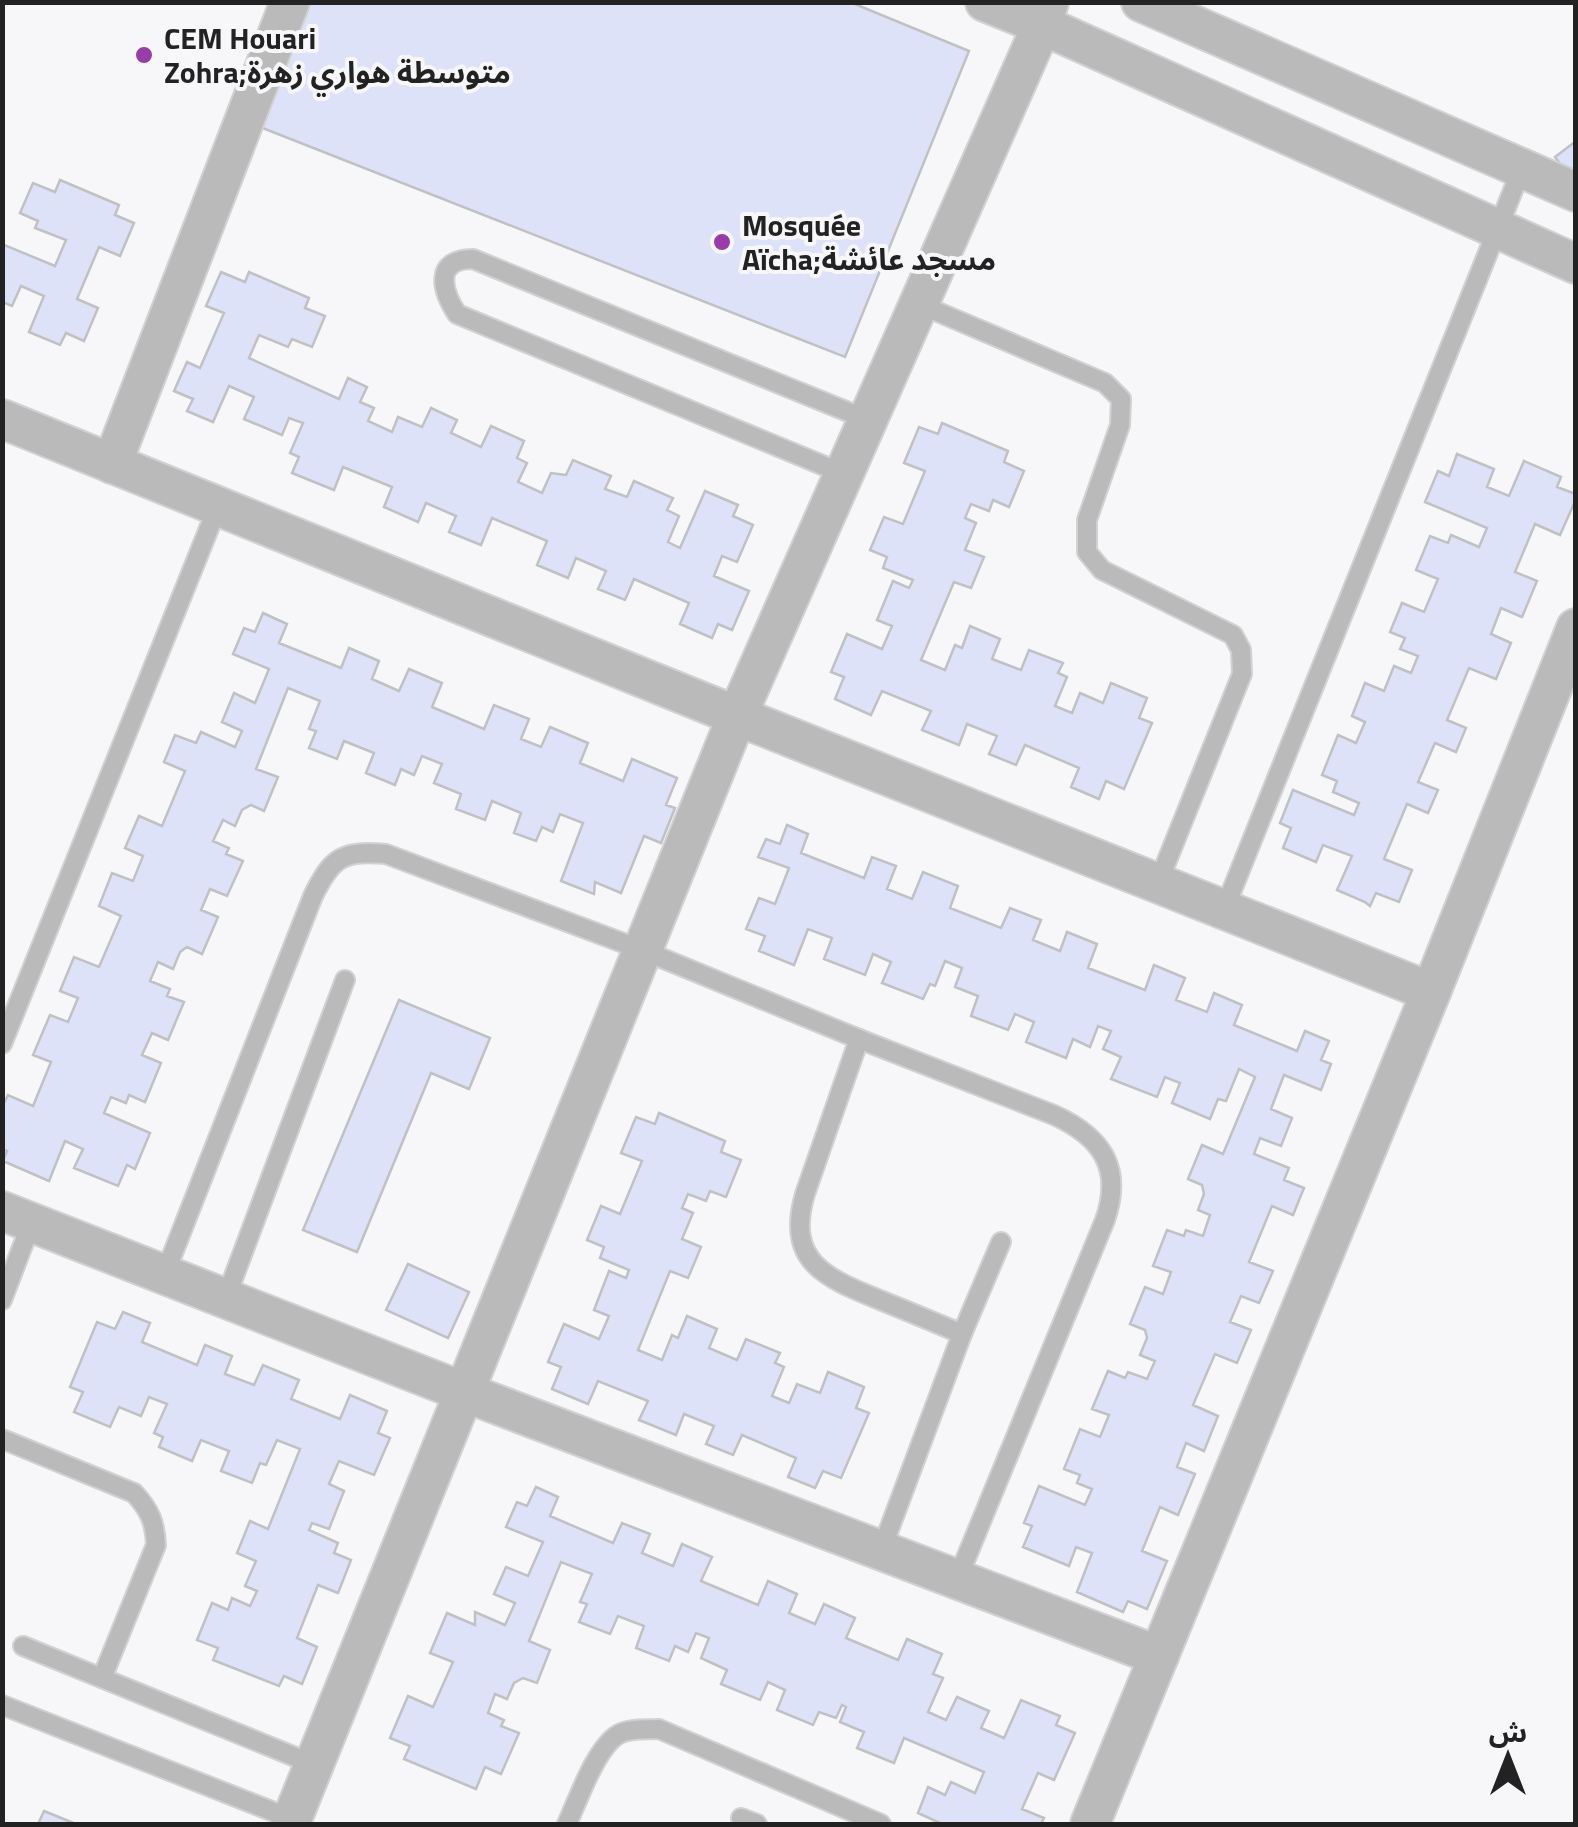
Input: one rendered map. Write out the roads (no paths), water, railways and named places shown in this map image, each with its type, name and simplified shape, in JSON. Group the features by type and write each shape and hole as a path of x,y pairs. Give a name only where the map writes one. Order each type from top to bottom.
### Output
{"street":[{"path":"112,464 290,2"},
{"path":"985,2 1046,14 1576,264"},
{"path":"1140,2 1576,192"},
{"path":"296,1823 464,1392 736,716 1046,14"},
{"path":"2,419 1431,992"},
{"path":"1090,1824 1576,628"},
{"path":"17,1218 1159,1656"}],"lane":[{"path":"1224,910 1522,168"},
{"path":"844,474 458,314 443,283 449,266 458,259 472,259 868,420"},
{"path":"919,304 1106,383 1121,399 1120,424 1087,520 1087,552 1102,570 1232,635 1241,650 1242,674 1158,883"},
{"path":"2,1044 218,506"},
{"path":"164,1276 313,896 324,873 345,856 360,852 386,854 642,950 1076,1125 1094,1139 1106,1157 1112,1178 1112,1200 1105,1220 957,1580"},
{"path":"225,1300 346,980"},
{"path":"860,1040 798,1216 800,1238 810,1259 825,1275 962,1334"},
{"path":"2,1300 17,1218"},
{"path":"881,1551 962,1334 1001,1242"},
{"path":"2,1439 134,1493 148,1508 155,1526 156,1545 102,1678"},
{"path":"23,1646 316,1765"},
{"path":"2,1705 296,1823"},
{"path":"566,1824 598,1758 614,1737 624,1731 659,1729 880,1824"}],"place":[{"name":"CEM Houari Zohra;متوسطة هواري زهرة","path":"144,55"},
{"name":"Mosquée Aïcha;مسجد عائشة","path":"722,242"}]}
